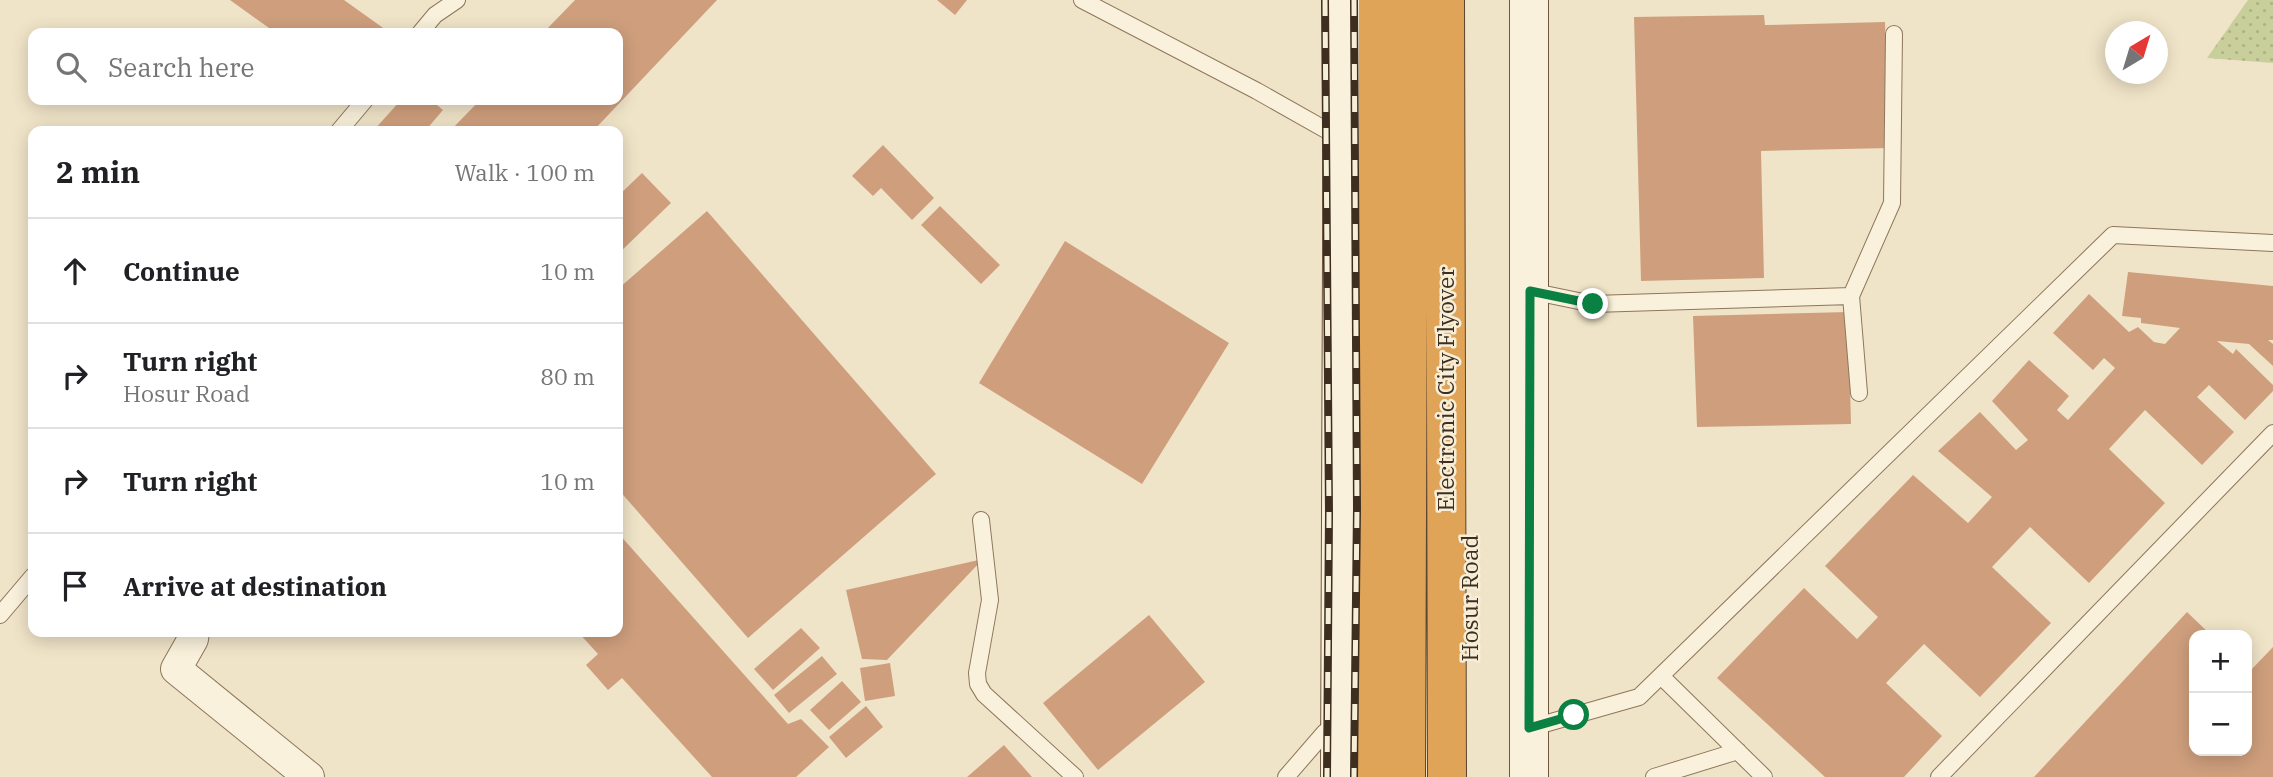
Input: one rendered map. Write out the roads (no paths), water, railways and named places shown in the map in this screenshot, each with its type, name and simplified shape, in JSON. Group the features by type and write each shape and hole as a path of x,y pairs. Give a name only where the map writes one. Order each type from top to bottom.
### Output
{"highway":[{"path":"1377,777 1378,0"},
{"name":"Electronic City Flyover","path":"1406,777 1409,0"},
{"name":"Electronic City Flyover","path":"1445,0 1447,777"},
{"name":"Hosur Road","path":"1469,777 1471,0"}],"street":[{"path":"1340,777 1343,0"},
{"path":"1529,0 1529,777"},
{"path":"193,637 176,669 309,777"}],"lane":[{"path":"424,28 435,15 457,0"},
{"path":"1082,0 1257,90 1342,139"},
{"path":"1859,393 1851,296 1892,204 1894,34"},
{"path":"343,126 361,105"},
{"path":"1529,728 1639,697 2113,235 2273,243"},
{"path":"1530,291 1593,304 1851,296"},
{"path":"1939,777 2273,433"},
{"path":"981,520 990,600 976,673 978,684 985,694 1075,777"},
{"path":"0,615 28,582"},
{"path":"1661,676 1764,777"},
{"path":"1286,777 1325,732 1340,729"},
{"path":"1654,777 1738,751"}],"railway":[{"path":"1325,0 1329,514 1327,777"},
{"path":"1354,0 1357,508 1354,777"}]}
